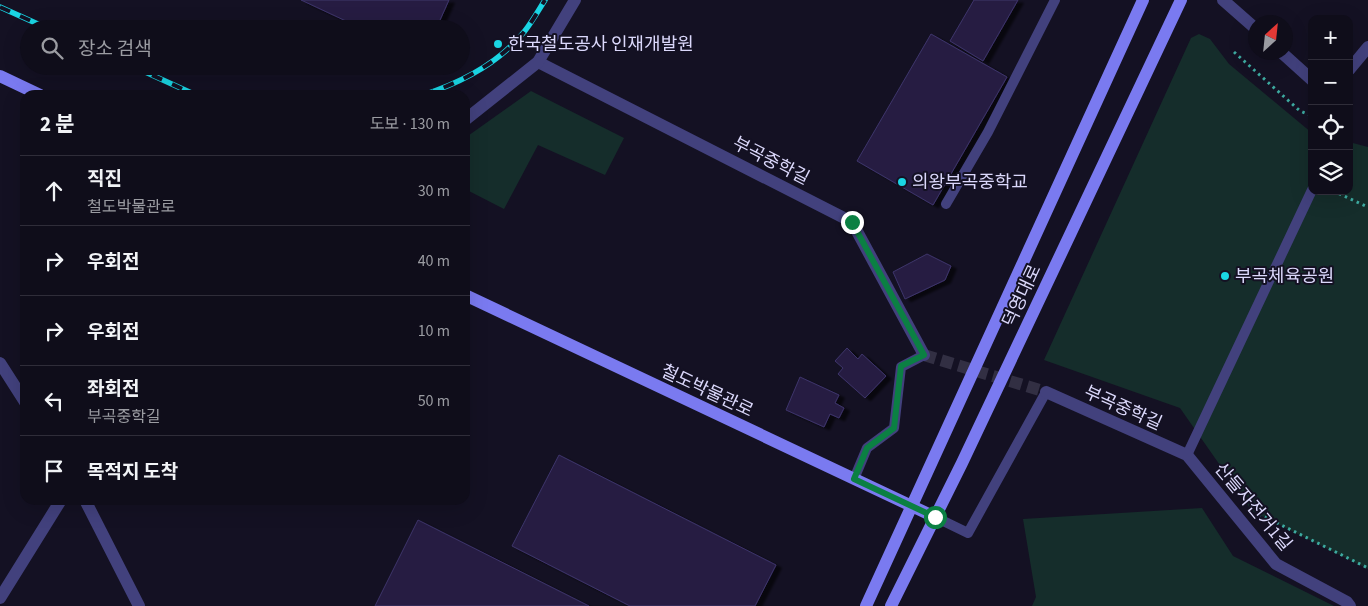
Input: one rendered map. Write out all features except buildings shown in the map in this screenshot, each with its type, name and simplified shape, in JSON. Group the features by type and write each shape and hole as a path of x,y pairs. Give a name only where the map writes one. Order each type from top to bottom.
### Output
{"street":[{"path":"470,116 538,62 575,0"},
{"name":"덕영대로","path":"866,606 1143,0"},
{"name":"덕영대로","path":"891,606 962,464 1181,0"},
{"path":"1224,0 1248,22"},
{"path":"1353,65 1368,47"},
{"path":"1291,60 1308,76"},
{"name":"부곡중학길","path":"538,62 852,222 924,355"},
{"path":"0,76 29,90"},
{"name":"철도박물관로","path":"470,297 935,517"},
{"path":"0,363 20,394"},
{"name":"부곡중학길","path":"1046,392 1186,455"},
{"name":"산들자전거1길","path":"1186,455 1276,564 1347,602 1350,606"},
{"path":"0,598 58,505"},
{"path":"88,505 139,606"}],"lane":[{"path":"946,204 988,132 1056,0"},
{"path":"1186,455 1310,195"},
{"path":"854,479 867,448 894,428 901,366 924,355"},
{"path":"935,517 968,533 1046,392"}],"path":[{"path":"1234,52 1300,111 1308,114"},
{"path":"1341,195 1368,208"},
{"path":"1252,511 1368,568"}],"green space":[{"name":"부곡체육공원","path":"1199,34 1210,39 1229,64 1308,130 1308,195 1353,195 1353,143 1368,147 1368,569 1252,511 1180,408 1044,360 1191,38"},
{"path":"531,91 624,138 605,175 538,145 504,209 470,192 470,134"},
{"path":"1202,508 1233,556 1334,606 1032,606 1036,597 1023,519"}],"tunnel":[{"path":"924,355 1046,392"}],"railway":[{"path":"436,90 478,71 503,53 524,32 545,0"},
{"path":"0,7 29,20"},
{"path":"152,75 185,90"}],"place":[{"name":"한국철도공사 인재개발원","path":"498,44"},
{"name":"의왕부곡중학교","path":"902,182"},
{"name":"부곡체육공원","path":"1225,276"}],"route":[{"path":"852,222 924,355 901,366 894,428 867,448 854,479 935,517"}]}
